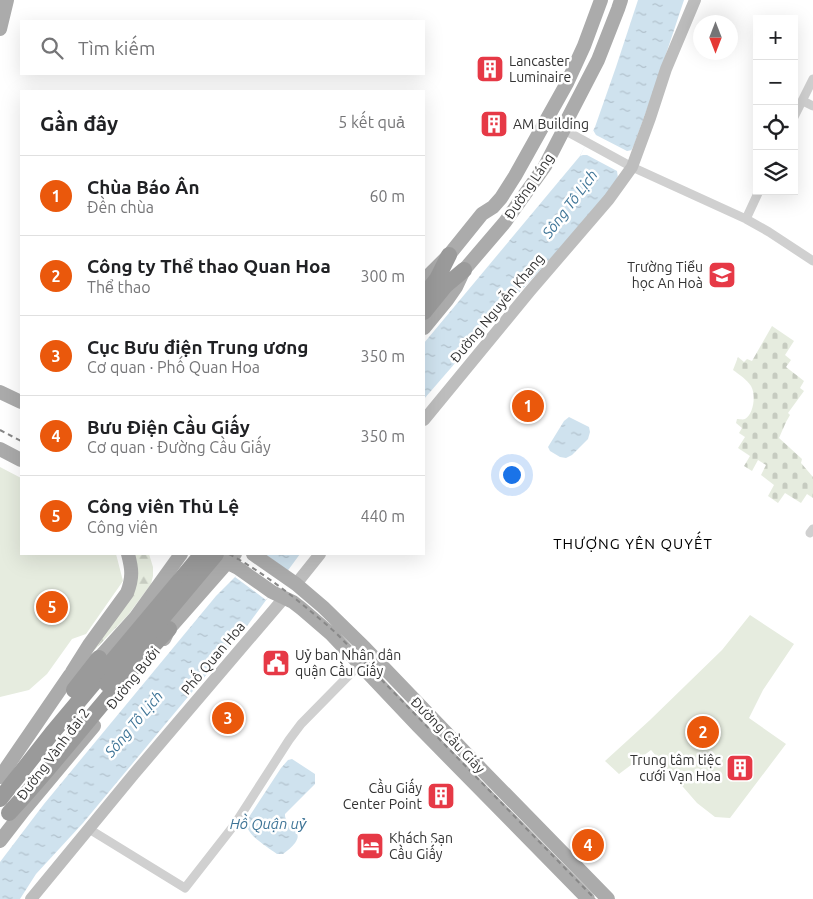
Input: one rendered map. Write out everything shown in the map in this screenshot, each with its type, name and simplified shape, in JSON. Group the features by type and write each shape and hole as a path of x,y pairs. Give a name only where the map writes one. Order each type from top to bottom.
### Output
{"highway":[{"path":"425,295 437,280 449,255"},
{"path":"425,311 445,286 464,270"},
{"path":"103,681 201,555"},
{"path":"103,681 226,557"},
{"path":"5,819 133,666 169,629"},
{"path":"0,798 9,776 99,658"},
{"name":"Đường Vành đai 2","path":"0,798 52,733 103,681"},
{"name":"Đường Vành đai 2","path":"5,819 38,768 103,681"}],"main road":[{"path":"0,29 7,0"},
{"name":"Đường Láng","path":"425,279 449,255 474,223 500,198 515,176 567,83 602,0"},
{"name":"Đường Láng","path":"425,327 456,287 464,270 505,222 538,178 589,79 621,0"},
{"name":"Đường Nguyễn Khang","path":"425,419 530,291 609,199 629,165 650,118 666,69 695,0"},
{"path":"589,34 606,40"},
{"path":"0,392 20,402"},
{"path":"0,449 20,459"},
{"path":"0,777 89,645 127,593 132,576 128,555"},
{"path":"70,674 99,658 134,618 180,555"},
{"name":"Đường Cầu Giấy","path":"254,555 296,584 323,606 365,648 482,771 588,899"},
{"path":"296,584 319,555"},
{"name":"Đường Cầu Giấy","path":"226,557 240,570 311,616 360,664 418,726 546,846 608,899"},
{"name":"Đường Bưởi","path":"0,841 158,649 169,629 226,557"},
{"name":"Phố Quan Hoa","path":"31,899 278,595"}],"street":[{"path":"798,110 813,79"},
{"path":"803,101 813,106"},
{"path":"546,120 629,165 769,232 813,261"},
{"path":"746,220 757,195"},
{"path":"89,829 185,888 235,824 301,724 360,664"}],"green space":[{"path":"772,326 794,341 785,355 791,360 786,367 804,381 800,388 804,391 788,413 790,415 779,438 802,459 801,463 813,477 813,498 807,494 801,503 785,493 778,503 768,496 774,485 761,475 766,465 758,460 752,471 744,466 750,456 738,448 745,437 739,433 742,428 736,423 737,419 745,419 750,413 753,404 753,390 743,377 733,370 738,357 744,362 747,359 752,361"},
{"path":"0,467 20,477 20,555 116,555 123,581 86,634 72,639 47,674 29,690 0,697"},
{"path":"130,555 149,555 153,567 151,584 128,615 84,661 129,594"},
{"path":"750,615 794,644 763,690 749,718 786,744 730,818 715,817 697,803 651,750 619,774 605,761 722,650"}],"water":[{"name":"Sông Tô Lịch","path":"638,0 684,0 634,145 611,190 425,398 425,342 580,156 595,127"},
{"path":"569,417 589,427 590,432 588,439 572,455 566,458 550,451 548,447 564,421"},
{"name":"Sông Tô Lịch","path":"252,555 299,555 247,626 83,823 36,874 20,899 0,899 0,862 44,804 216,596 235,577"},
{"name":"Hồ Quận uỷ","path":"292,759 315,774 315,784 285,814 288,822 298,835 292,846 283,854 277,854 253,836 247,828 247,820 281,768 288,760"}],"pier":[{"path":"593,130 596,135 627,151 632,150 618,178 617,171 587,155 580,156"},
{"path":"252,555 266,555 288,571 266,600 235,577"}],"railway":[{"path":"0,430 20,440"},
{"path":"231,555 285,590 336,633 595,899"}],"place":[{"name":"Lancaster Luminaire","path":"490,69"},
{"name":"AM Building","path":"494,124"},
{"name":"Trường Tiểu học An Hoà","path":"722,275"},
{"name":"Chùa Báo Ân","path":"528,406"},
{"name":"Công viên Thủ Lệ","path":"52,607"},
{"name":"Uỷ ban Nhân dân quận Cầu Giấy","path":"276,663"},
{"name":"Cục Bưu điện Trung ương","path":"228,718"},
{"name":"Công ty Thể thao Quan Hoa","path":"703,732"},
{"name":"Trung tâm tiệc cưới Vạn Hoa","path":"740,768"},
{"name":"Cầu Giấy Center Point","path":"441,796"},
{"name":"Bưu Điện Cầu Giấy","path":"588,845"},
{"name":"Khách Sạn Cầu Giấy","path":"370,846"}],"district":[{"name":"THƯỢNG YÊN QUYẾT","path":"633,544"}]}
